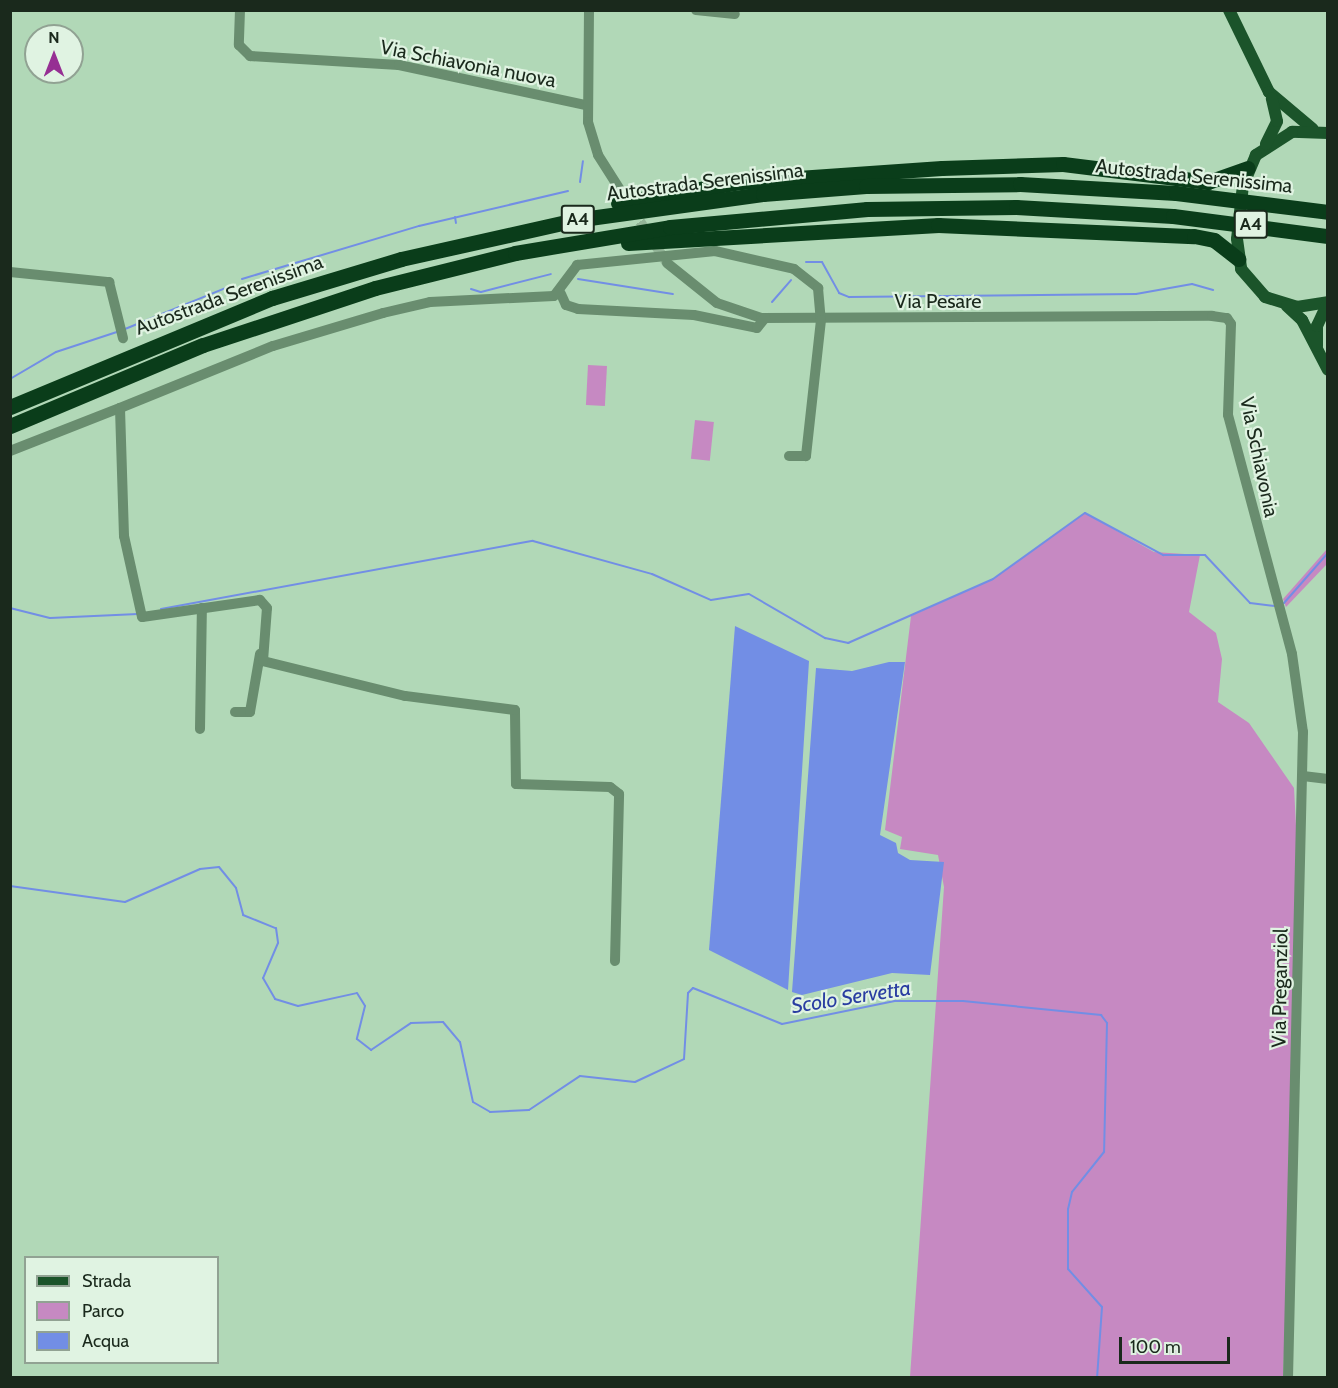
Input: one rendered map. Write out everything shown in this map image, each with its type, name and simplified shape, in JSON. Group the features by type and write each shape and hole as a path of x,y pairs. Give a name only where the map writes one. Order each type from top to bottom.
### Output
{"highway":[{"path":"480,239 540,220 741,182 1063,164 1208,182 1248,168"},
{"name":"Autostrada Serenissima","path":"10,407 272,298 480,239 669,205 855,187 1020,184 1176,193 1328,212"},
{"name":"Autostrada Serenissima","path":"10,426 213,341 375,288 515,253 670,227 867,209 1016,207 1173,216 1328,236"},
{"path":"515,253 938,225 1194,236 1214,240 1238,259"}],"main road":[{"path":"1229,10 1269,92 1277,121 1265,145 1248,168 1238,259 1255,289 1286,305 1302,320 1328,370"},
{"path":"1269,92 1294,118 1322,132"},
{"path":"1265,145 1292,132 1322,132"},
{"path":"1286,305 1328,302 1317,326 1317,351"}],"street":[{"name":"Via Schiavonia nuova","path":"240,10 239,45 250,56 399,65 585,105"},
{"path":"589,10 585,105 598,155 624,196"},
{"path":"696,10 735,14"},
{"path":"765,318 757,328 694,315 578,309 566,305 561,294 570,270 590,261 728,252 772,261 810,278 818,288 821,320 806,456 789,456"},
{"name":"Via Pesare","path":"667,263 717,303 765,318 821,320 1227,318"},
{"path":"10,272 109,282 121,332"},
{"path":"10,451 273,346 383,313 430,302 561,294"},
{"name":"Via Schiavonia","path":"1227,318 1232,439 1277,598"},
{"path":"120,408 124,536 140,611 150,620 202,608 264,603 260,654 250,712 235,712"},
{"name":"Via Preganziol","path":"1277,598 1301,693 1304,776 1288,1377"},
{"path":"200,729 202,608"},
{"path":"260,654 271,664 405,696 511,707 518,714 516,784 616,789 620,802 615,961"},
{"path":"1304,776 1328,779"}],"green space":[{"path":"588,365 607,366 605,406 586,405"},
{"path":"695,420 714,422 710,461 691,459"},
{"path":"1085,513 1154,552 1200,555 1189,612 1216,633 1222,659 1218,702 1249,723 1294,788 1301,919 1283,1377 910,1377 944,887 938,855 900,849 902,837 885,830 911,616 993,579"},
{"path":"1327,549 1327,564 1286,607 1283,599"}],"water":[{"path":"735,626 809,661 788,990 709,950"},
{"path":"889,662 905,662 880,835 896,843 898,853 910,860 944,862 930,975 892,973 802,995 792,992 816,668 852,671"}],"waterway":[{"path":"580,182 583,161"},
{"path":"242,279 419,226 568,191"},
{"path":"455,217 456,223"},
{"path":"806,262 822,262 839,293 849,297 1136,294 1192,284 1213,290"},
{"path":"471,289 481,292 551,274"},
{"path":"578,279 673,294"},
{"path":"772,302 791,280"},
{"path":"125,329 228,287"},
{"path":"10,379 56,352 117,332"},
{"path":"161,609 533,541 652,574 711,600 749,594 825,638 848,643 993,579 1085,513 1163,555 1205,555 1250,603 1275,606"},
{"path":"1284,603 1328,553"},
{"path":"10,608 50,618 138,614"},
{"name":"Scolo Servetta","path":"10,886 125,902 200,869 219,867 236,888 243,915 276,928 278,943 263,978 275,999 298,1006 357,993 365,1006 357,1039 371,1050 411,1023 443,1022 460,1042 473,1102 490,1112 529,1110 580,1076 635,1082 684,1059 688,993 693,988 782,1024 895,1001 963,1001 1101,1015 1107,1023 1104,1152 1072,1192 1068,1209 1068,1269 1102,1307 1097,1378"}],"tunnel":[{"path":"632,209 667,263"}]}
